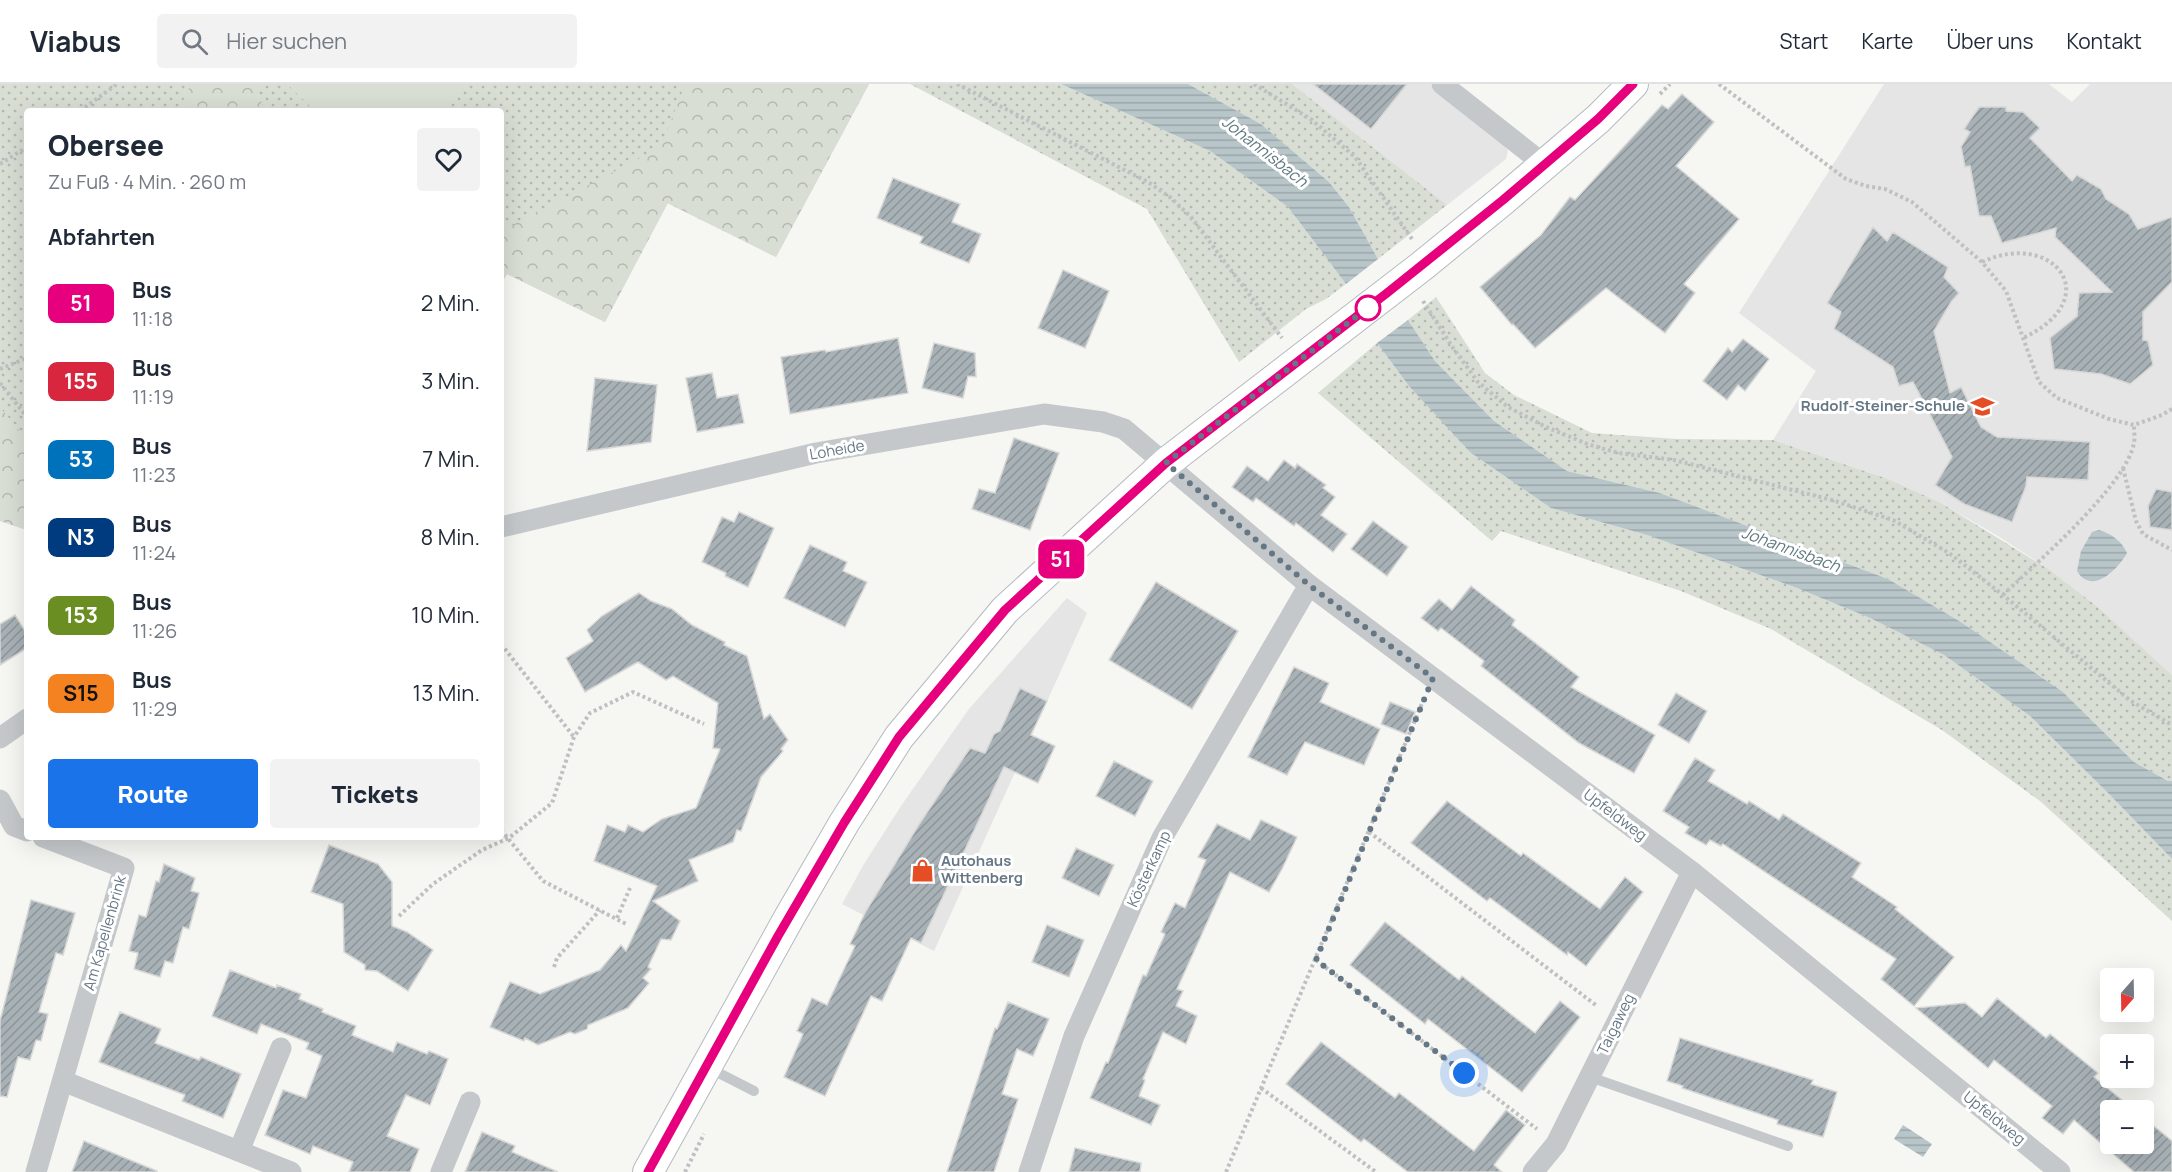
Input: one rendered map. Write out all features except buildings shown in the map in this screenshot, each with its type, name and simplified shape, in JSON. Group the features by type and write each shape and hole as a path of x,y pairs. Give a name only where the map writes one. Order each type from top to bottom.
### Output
{"main road":[{"path":"648,1172 844,823 899,737 1005,610 1292,351 1418,254 1546,166 1633,84"}],"street":[{"path":"1442,84 1546,166"},
{"name":"Loheide","path":"504,526 816,453 1044,414 1103,422 1124,429 1166,463"},
{"name":"Upfeldweg","path":"1166,463 1309,585 1692,872 2051,1169"},
{"name":"Kösterkamp","path":"1029,1172 1074,1036 1162,838 1309,585"},
{"path":"0,738 24,721"},
{"path":"0,800 14,826 24,830"},
{"name":"Am Kapellenbrink","path":"36,1172 123,868 51,840"},
{"name":"Taigaweg","path":"1533,1172 1556,1144 1692,872"},
{"path":"239,1151 281,1048"},
{"path":"63,1081 291,1172"},
{"path":"441,1172 470,1102"}],"lane":[{"path":"708,1067 754,1091"},
{"path":"1590,1077 1788,1146"}],"path":[{"path":"84,108 117,84"},
{"path":"957,84 1148,182 1171,198 1191,217 1292,351"},
{"path":"1254,84 1312,120 1355,157 1418,254"},
{"path":"1719,84 1846,179 1884,189 1912,202 1982,262 2006,291 2039,382 2057,398 2100,416 2134,425 2172,409"},
{"path":"0,164 24,149"},
{"path":"1982,262 2005,253 2031,255 2050,262 2063,274 2067,290 2061,307 2049,323 2023,338"},
{"path":"1422,299 1478,382 1508,407 1546,427 1600,448 1685,463 1832,500 1893,520 1949,553 2130,701 2172,725"},
{"path":"0,369 24,359"},
{"path":"0,384 24,413"},
{"path":"2003,595 2090,510 2123,468 2133,444 2134,425"},
{"path":"2123,468 2136,521 2143,534 2172,550"},
{"path":"504,648 574,737"},
{"path":"1226,1172 1433,678"},
{"path":"399,916 433,884 482,850 509,838 552,803 574,737 590,713 633,692 704,724"},
{"path":"1369,832 1617,1021"},
{"path":"504,833 543,881 628,925"},
{"path":"617,918 630,888"},
{"path":"554,967 557,958 600,910"},
{"path":"1316,960 1556,1144"},
{"path":"1261,1088 1376,1172"}],"shaded area":[{"path":"1292,84 1430,84 1501,140 1508,151 1506,159 1447,205"},
{"name":"Rudolf-Steiner-Schule","path":"1884,84 2049,84 2072,102 2090,84 2172,84 2172,675 2099,608 2050,570 1998,536 1941,503 1888,479 1773,440 1816,371 1739,313"},
{"path":"1067,598 1087,613 934,951 842,904 901,806 969,709"}],"green space":[{"path":"0,84 869,84 776,257 667,203 605,322 507,274 504,279 504,108 24,108 24,529 0,521"},
{"path":"191,84 256,84 263,108 179,108"},
{"path":"287,84 465,84 442,108 312,108"},
{"path":"685,84 869,84 776,257 668,203 605,322 507,274 504,279 504,229 661,147"},
{"path":"910,84 1061,84 1210,151 1288,207 1346,284 1326,299 1306,309 1239,362 1147,209"},
{"path":"1188,84 1292,84 1447,205 1378,259 1349,207 1329,182 1261,124"},
{"path":"1436,297 1485,373 1514,395 1592,433 1677,439 1773,440 1888,479 1941,503 2050,570 2099,608 2172,675 2172,781 2134,762 2063,692 1961,622 1888,579 1660,493 1567,471 1494,421 1435,361 1408,320"},
{"path":"1377,343 1409,386 1551,508 1647,535 1797,588 1870,618 1944,655 2030,716 2172,859 2172,921 2040,801 1942,730 1771,629 1681,591 1501,531 1492,541 1318,393"},
{"path":"0,407 24,436 24,529 0,521"}],"water":[{"name":"Johannisbach","path":"1061,84 1188,84 1261,124 1329,182 1349,207 1378,259 1346,284 1288,207 1210,151"},
{"name":"Johannisbach","path":"1408,320 1435,361 1494,421 1567,471 1660,493 1888,579 1961,622 2063,692 2134,762 2172,781 2172,859 2030,716 1944,655 1870,618 1797,588 1647,535 1551,508 1470,452 1409,386 1377,343"},
{"path":"2099,530 2115,538 2127,553 2111,572 2097,581 2090,581 2083,578 2077,571 2081,551 2092,532"},
{"path":"1903,1125 1932,1144 1923,1157 1894,1139"}],"bus line":[{"name":"51","path":"648,1172 708,1067 778,936 844,823 899,737 1005,610 1166,463 1422,266 1546,166 1633,84"}],"place":[{"name":"Rudolf-Steiner-Schule","path":"1983,406"},
{"name":"Autohaus Wittenberg","path":"923,870"}],"route":[{"path":"1368,308 1370,306 1166,463 1309,585 1433,678 1316,960 1464,1073"}]}
